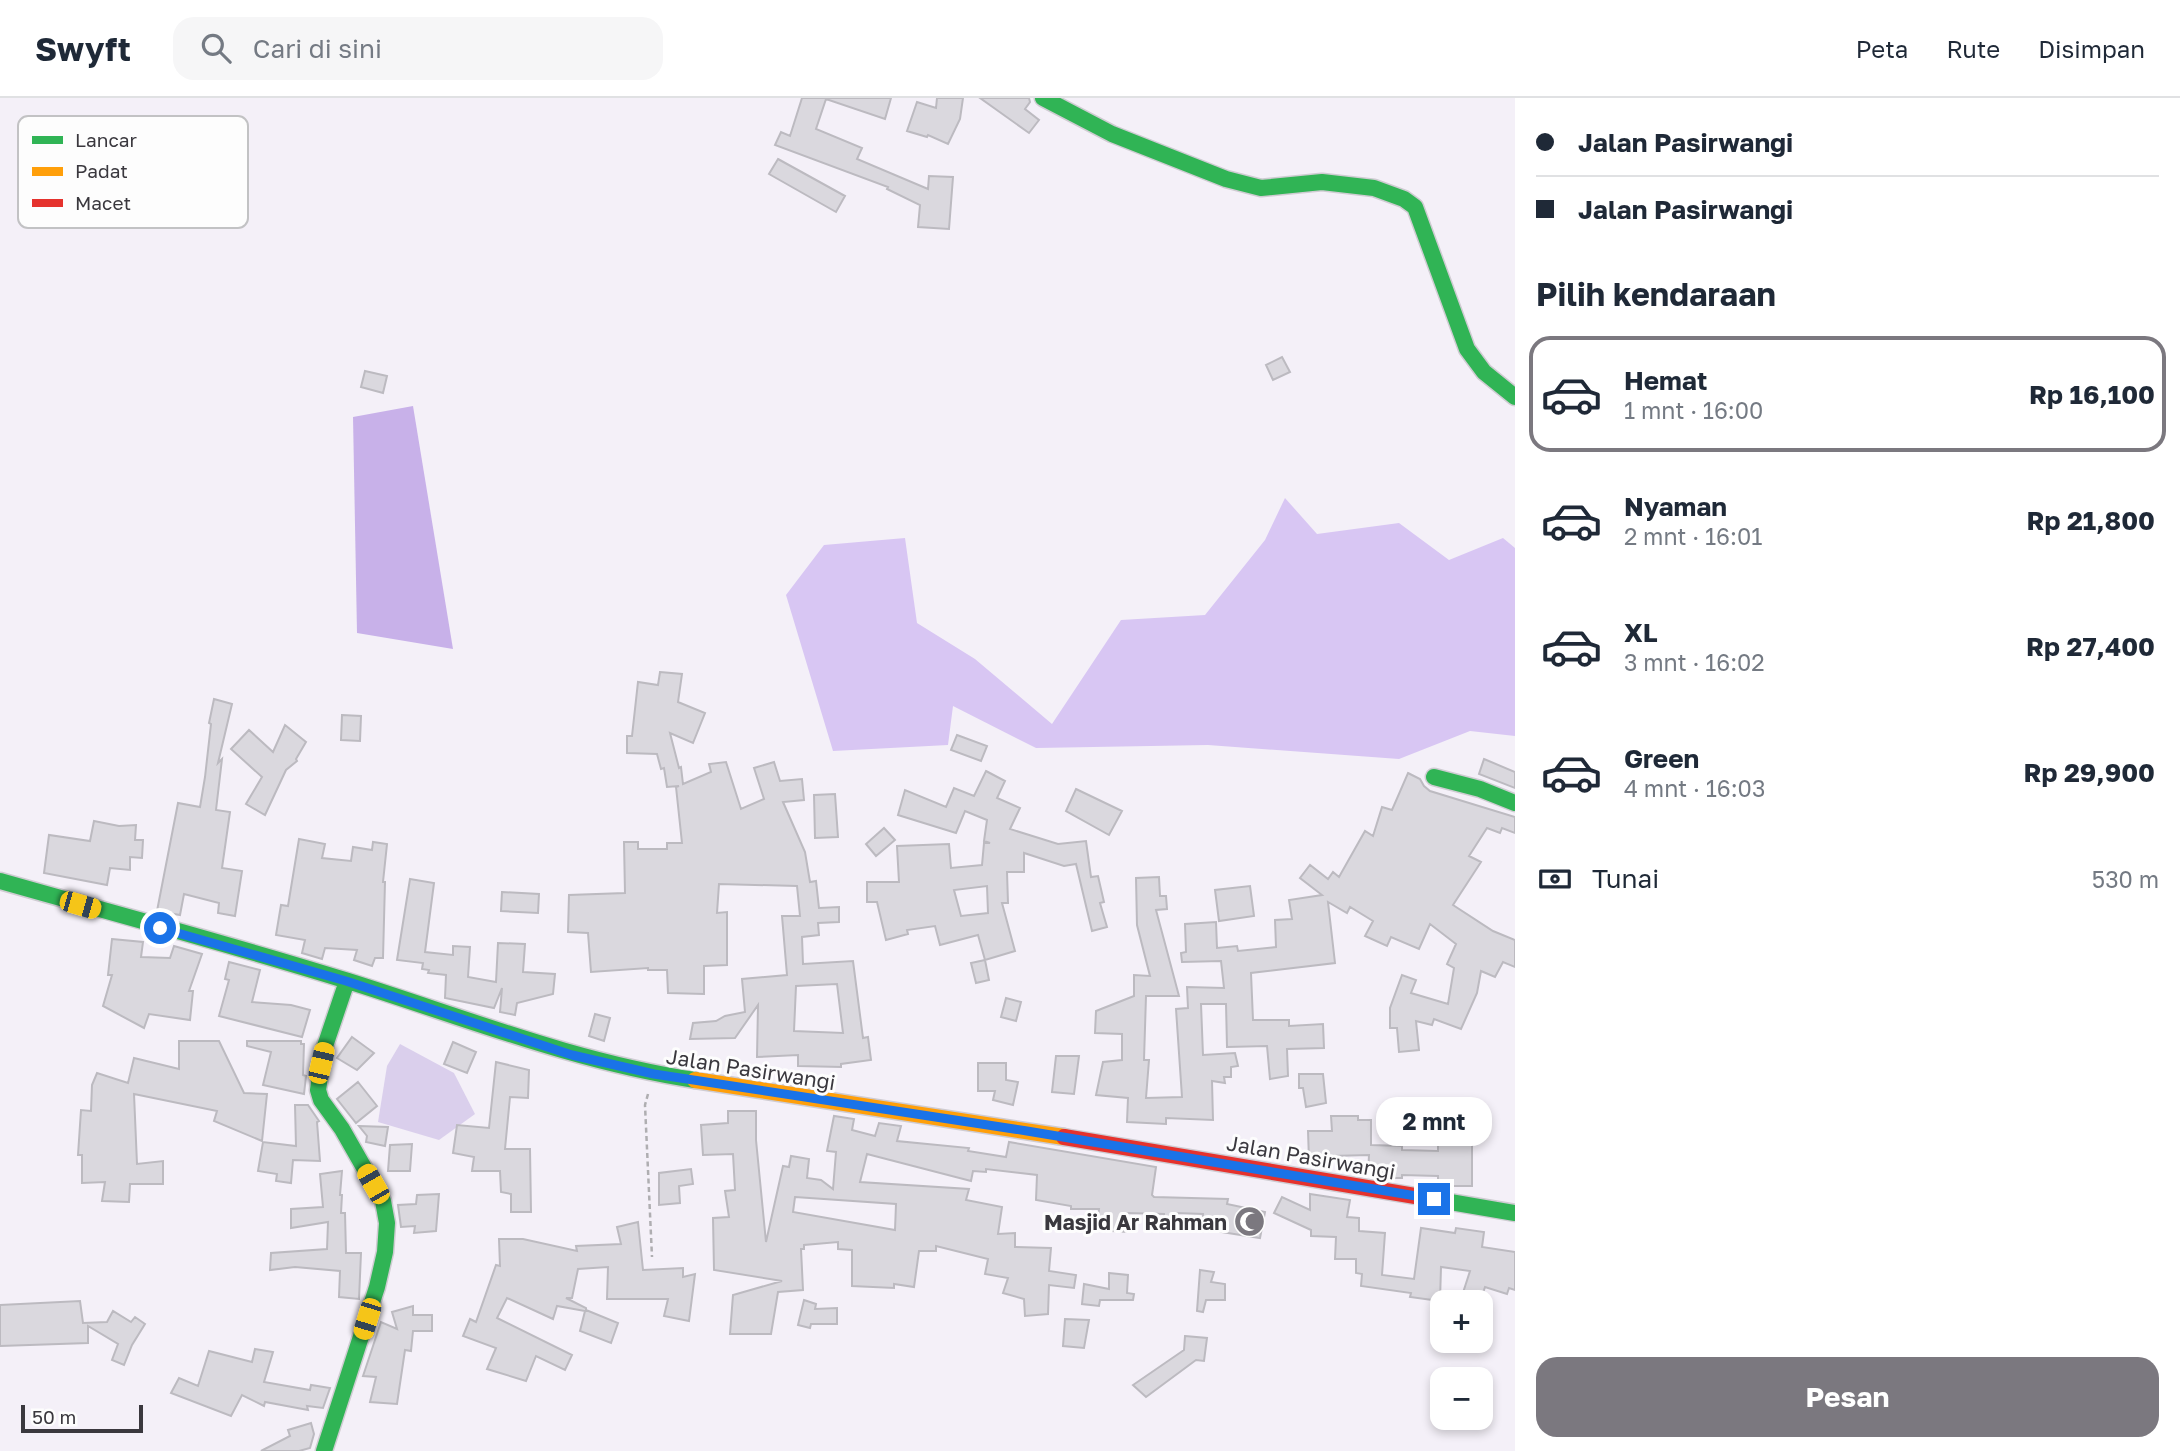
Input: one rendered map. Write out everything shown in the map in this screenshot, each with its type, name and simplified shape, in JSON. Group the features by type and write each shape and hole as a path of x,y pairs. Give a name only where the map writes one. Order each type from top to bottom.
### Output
{"street":[{"path":"1043,98 1112,134 1226,179 1261,187 1322,181 1374,188 1404,199 1415,207 1467,349 1484,372 1515,397"},
{"path":"1434,777 1480,789 1515,803"},
{"name":"Jalan Pasirwangi","path":"0,881 346,981 572,1055 654,1074 1027,1131 1515,1213"},
{"path":"324,1451 374,1296 387,1223 387,1209 383,1201 342,1129 321,1100 318,1090 324,1049 346,981"}],"path":[{"path":"652,1257 645,1105 654,1074"}],"shaded area":[{"path":"413,406 453,649 357,633 353,417"},
{"path":"1285,498 1317,534 1399,523 1449,560 1503,538 1515,548 1515,736 1470,731 1399,759 1208,745 1036,748 953,706 948,745 833,751 786,595 824,545 905,538 917,623 975,659 1052,724 1121,620 1205,615 1265,540"},
{"path":"400,1044 454,1073 475,1114 439,1140 378,1122 387,1066"}],"building":[{"path":"802,98 891,98 885,119 826,99 816,129 862,148 857,159 928,189 929,176 953,177 949,229 918,227 920,205 887,189 888,187 775,145 781,132 790,136"},
{"path":"937,98 963,98 960,119 948,144 928,135 927,137 907,131 917,102 936,108"},
{"path":"980,98 1029,98 1030,102 1025,109 1039,120 1029,133"},
{"path":"778,159 845,196 836,212 769,174"},
{"path":"1282,357 1290,372 1273,380 1266,365"},
{"path":"365,371 387,376 383,393 361,387"},
{"path":"660,672 682,674 678,702 705,713 693,743 670,733 679,768 681,767 683,784 711,772 709,764 726,762 741,809 764,799 754,768 774,762 780,781 802,779 804,800 783,802 805,852 810,882 816,881 819,908 839,907 839,922 818,923 819,935 802,937 803,964 853,961 863,1038 868,1037 871,1060 841,1064 841,1067 798,1066 798,1055 757,1057 758,1005 735,1038 690,1039 693,1023 716,1021 725,1016 745,1012 742,979 787,975 782,916 800,916 797,886 719,884 717,913 727,912 727,965 704,966 704,994 668,993 667,970 648,968 591,972 588,933 568,932 569,895 625,893 624,842 638,842 638,849 667,849 667,843 682,843 676,787 679,786 667,787 664,768 661,769 657,754 627,753 627,736 632,736 638,682 658,685","holes":["837,984 843,1033 794,1031 796,986"]},
{"path":"214,699 232,704 218,763 222,759 216,810 230,812 222,868 242,871 235,916 218,913 219,903 184,894 180,915 157,911 178,803 200,807"},
{"path":"342,715 361,716 360,741 341,740"},
{"path":"285,725 306,742 297,761 286,770 265,815 246,804 262,777 231,749 249,730 273,752"},
{"path":"957,735 987,746 981,761 951,750"},
{"path":"1484,759 1515,772 1515,788 1479,774"},
{"path":"986,771 1005,781 997,798 1020,808 1010,829 1058,844 1086,841 1091,877 1098,876 1104,902 1100,903 1107,927 1092,931 1076,864 1064,866 1024,853 1024,872 1007,872 1008,903 1002,903 1015,951 985,960 978,935 940,945 935,926 907,930 908,934 886,940 877,902 867,902 867,882 899,882 897,846 949,844 951,868 982,865 984,843 990,843 984,841 987,820 965,811 956,833 898,815 905,790 946,807 954,788 974,796","holes":["987,886 988,913 961,916 954,890"]},
{"path":"1408,773 1420,779 1430,791 1515,817 1515,833 1502,828 1500,833 1487,828 1469,856 1481,862 1453,905 1493,931 1515,940 1515,967 1503,962 1495,977 1481,971 1477,993 1461,1029 1434,1019 1432,1025 1416,1021 1419,1050 1399,1052 1397,1028 1390,1028 1390,1008 1402,975 1416,980 1411,993 1448,1004 1454,968 1447,964 1456,944 1430,924 1419,949 1391,937 1387,946 1365,936 1373,921 1350,907 1347,913 1328,902 1335,963 1251,973 1253,1020 1289,1020 1289,1026 1323,1024 1324,1048 1287,1049 1288,1076 1270,1079 1267,1046 1227,1047 1226,1004 1201,1004 1203,1055 1235,1053 1238,1066 1231,1067 1231,1077 1224,1077 1225,1083 1212,1081 1213,1120 1166,1118 1166,1124 1127,1122 1128,1098 1096,1095 1103,1062 1122,1060 1122,1034 1095,1033 1096,1011 1134,996 1134,975 1150,976 1137,925 1136,878 1159,877 1160,896 1166,896 1167,909 1156,910 1179,996 1146,996 1144,1060 1149,1060 1146,1098 1182,1097 1176,1009 1188,1008 1187,987 1224,988 1221,961 1182,962 1181,953 1186,952 1185,924 1216,922 1217,948 1237,946 1238,951 1276,947 1275,920 1292,919 1289,900 1322,895 1300,878 1310,865 1328,879 1333,872 1339,877 1365,831 1373,836 1382,807 1392,810"},
{"path":"1076,789 1122,811 1109,835 1066,811"},
{"path":"835,794 838,837 815,838 814,795"},
{"path":"94,821 119,826 136,825 135,840 143,840 142,858 130,857 130,870 110,868 107,885 44,873 49,835 90,841"},
{"path":"884,828 895,840 876,856 866,844"},
{"path":"299,839 325,844 322,858 351,861 353,847 372,850 373,842 387,844 383,882 383,958 375,958 372,966 354,960 357,950 325,948 322,959 302,953 305,940 276,935 281,905 288,906"},
{"path":"410,879 434,883 425,952 453,955 453,946 470,947 468,977 496,982 498,943 525,944 523,972 555,974 553,994 517,1003 515,1015 500,1012 502,988 494,1008 445,998 446,975 428,973 429,970 422,969 423,963 397,960"},
{"path":"1250,886 1254,916 1219,921 1215,890"},
{"path":"502,892 539,894 538,913 501,911"},
{"path":"112,939 143,942 141,957 170,958 174,946 202,954 189,991 193,991 190,1020 149,1014 144,1028 103,1006 112,975 108,975"},
{"path":"985,960 989,980 976,983 971,963"},
{"path":"229,962 260,970 252,1002 291,1005 310,1010 302,1037 219,1016 229,980 225,979"},
{"path":"1006,998 1021,1002 1016,1021 1001,1017"},
{"path":"595,1014 610,1018 604,1041 589,1036"},
{"path":"352,1037 374,1053 357,1070 337,1058"},
{"path":"179,1041 219,1041 244,1093 267,1094 262,1141 214,1121 217,1111 134,1094 137,1164 163,1161 163,1184 130,1184 129,1202 102,1201 105,1182 82,1183 82,1155 78,1155 81,1110 91,1111 92,1085 97,1073 128,1083 134,1058 179,1069"},
{"path":"247,1041 301,1041 301,1044 304,1044 303,1075 306,1076 304,1094 263,1085 271,1052 247,1046"},
{"path":"453,1042 476,1052 467,1073 444,1064"},
{"path":"1056,1056 1079,1056 1074,1094 1052,1092"},
{"path":"496,1062 529,1070 528,1098 510,1097 505,1149 530,1149 531,1212 511,1212 511,1194 501,1192 500,1171 472,1171 474,1157 453,1153 457,1125 489,1128"},
{"path":"978,1063 1006,1063 1006,1080 1018,1082 1013,1105 993,1100 995,1091 978,1091"},
{"path":"1299,1074 1323,1074 1326,1103 1306,1107 1303,1088 1299,1088"},
{"path":"358,1082 377,1106 356,1123 337,1099"},
{"path":"295,1105 308,1105 319,1121 320,1161 293,1160 291,1183 276,1181 277,1174 258,1171 263,1142 296,1146"},
{"path":"728,1111 756,1111 756,1140 766,1242 783,1166 789,1167 791,1156 809,1159 807,1178 821,1180 833,1189 836,1152 827,1151 834,1116 854,1119 852,1130 875,1136 879,1123 901,1126 897,1141 969,1148 968,1151 1006,1157 1009,1142 1156,1167 1152,1195 1154,1197 1228,1199 1227,1204 1265,1212 1260,1238 1202,1229 1203,1214 1177,1213 1177,1225 1164,1225 1164,1214 1127,1213 1127,1232 1097,1230 1099,1209 1071,1209 1071,1206 1036,1200 1037,1175 986,1169 986,1172 973,1171 971,1181 867,1154 860,1182 969,1189 966,1200 1002,1207 998,1234 1015,1233 1015,1247 1051,1248 1049,1271 1076,1275 1074,1288 1049,1285 1048,1314 1025,1316 1024,1299 1003,1293 1008,1278 985,1274 988,1259 936,1246 936,1251 919,1251 914,1287 894,1284 894,1288 852,1286 852,1250 838,1249 838,1242 804,1245 804,1249 801,1249 803,1290 778,1292 771,1334 730,1334 733,1295 782,1281 714,1270 713,1218 729,1217 725,1191 735,1190 733,1154 703,1155 701,1125 728,1123","holes":["795,1197 896,1204 895,1230 793,1212"]},
{"path":"1331,1116 1358,1116 1358,1120 1371,1120 1371,1145 1402,1146 1402,1150 1438,1151 1438,1132 1472,1132 1472,1186 1438,1186 1438,1176 1402,1175 1402,1178 1393,1178 1368,1174 1369,1155 1331,1156 1331,1168 1317,1165 1317,1160 1309,1160 1308,1131 1332,1131"},
{"path":"359,1126 388,1127 385,1146 366,1142 367,1136"},
{"path":"412,1144 410,1171 388,1171 390,1145"},
{"path":"691,1169 693,1184 679,1186 680,1203 659,1205 659,1173"},
{"path":"342,1171 340,1195 341,1213 345,1213 346,1253 361,1253 359,1299 339,1297 340,1271 295,1267 270,1270 271,1253 327,1249 328,1222 291,1228 291,1209 323,1207 320,1174"},
{"path":"439,1194 436,1231 414,1233 415,1226 401,1227 398,1205 416,1204 417,1195"},
{"path":"1310,1194 1350,1200 1347,1217 1359,1218 1359,1231 1385,1233 1382,1275 1414,1279 1421,1228 1455,1233 1456,1228 1484,1232 1482,1247 1515,1252 1515,1290 1509,1288 1507,1294 1485,1287 1484,1290 1464,1290 1470,1271 1441,1267 1440,1290 1430,1290 1430,1300 1410,1297 1411,1293 1361,1286 1362,1274 1356,1273 1356,1259 1335,1259 1336,1237 1311,1236 1311,1230 1274,1213 1282,1197 1310,1210"},
{"path":"638,1222 643,1270 683,1268 683,1277 695,1274 689,1321 664,1316 668,1299 607,1299 608,1267 578,1269 572,1298 566,1298 586,1310 618,1323 611,1343 580,1331 585,1311 557,1306 553,1319 507,1298 497,1318 572,1355 565,1370 536,1356 526,1381 487,1369 496,1348 463,1336 470,1319 476,1322 496,1265 500,1266 499,1239 523,1239 577,1251 576,1246 621,1244 617,1227"},
{"path":"1200,1270 1214,1272 1211,1282 1225,1284 1225,1300 1206,1300 1203,1312 1197,1311"},
{"path":"1109,1273 1128,1275 1127,1293 1134,1294 1133,1300 1100,1300 1099,1306 1082,1304 1084,1284 1109,1289"},
{"path":"804,1300 816,1304 815,1309 837,1308 837,1324 811,1324 810,1328 798,1325"},
{"path":"80,1301 83,1323 107,1322 113,1311 131,1322 135,1317 145,1324 124,1365 112,1360 118,1344 88,1326 88,1343 0,1346 0,1305"},
{"path":"413,1306 413,1315 432,1315 432,1331 413,1331 411,1351 405,1350 397,1404 370,1402 376,1377 363,1376 381,1322 397,1329 392,1312"},
{"path":"1065,1319 1089,1320 1084,1348 1063,1346"},
{"path":"1185,1336 1207,1338 1204,1361 1196,1360 1146,1397 1133,1385 1184,1350"},
{"path":"255,1349 273,1352 264,1382 310,1390 311,1385 330,1388 323,1408 307,1406 308,1410 265,1402 264,1406 242,1395 231,1416 171,1393 179,1378 198,1386 209,1351 252,1362"},
{"path":"311,1423 314,1434 310,1448 299,1451 261,1451 290,1436 288,1430"}],"traffic: fast":[{"path":"1043,98 1112,134 1226,179 1261,188 1322,182 1374,188 1404,199 1415,207 1467,349 1484,372 1515,397"},
{"path":"1434,777 1480,789 1515,803"},
{"path":"0,881 305,968 563,1050 606,1062 695,1080"},
{"path":"324,1451 377,1287 385,1252 387,1223 383,1201 342,1129 321,1100 318,1090 324,1049 347,981"},
{"path":"1421,1197 1515,1213"}],"traffic: slow":[{"path":"695,1080 1064,1137"}],"traffic: jam":[{"path":"1064,1137 1421,1197"}],"place":[{"name":"Masjid Ar Rahman","path":"1250,1222"}],"route":[{"path":"160,928 346,981 572,1055 654,1074 1027,1131 1434,1199"}]}
